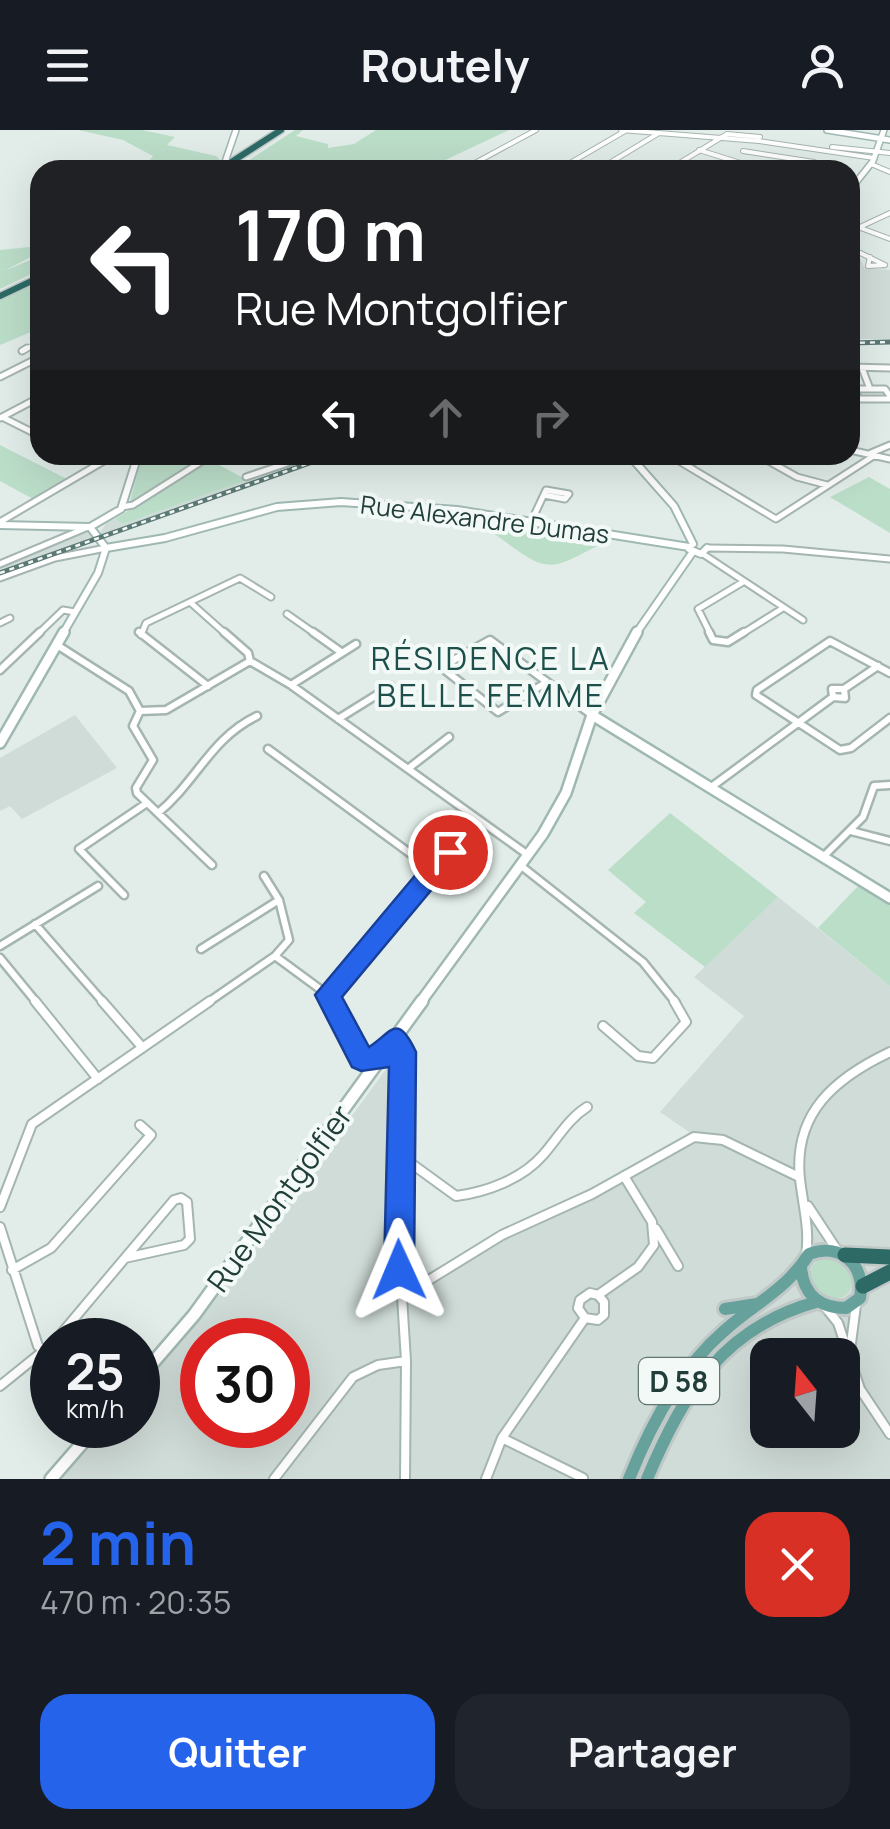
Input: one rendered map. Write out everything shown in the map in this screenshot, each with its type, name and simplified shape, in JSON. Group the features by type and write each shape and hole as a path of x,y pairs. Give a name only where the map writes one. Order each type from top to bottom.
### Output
{"highway":[{"path":"238,160 285,130"},
{"path":"0,294 30,280"},
{"path":"842,1253 890,1257"},
{"path":"860,1294 878,1275 890,1272"}],"main road":[{"path":"820,1249 842,1253 857,1266 860,1294 846,1308 821,1304 805,1290 804,1262 820,1249"},
{"name":"D 58","path":"629,1479 640,1450 678,1381 722,1332 786,1287 804,1262"},
{"path":"725,1309 758,1304"},
{"name":"D 58","path":"646,1479 676,1414 706,1372 764,1319 821,1304"}],"street":[{"path":"226,160 236,130"},
{"path":"481,160 536,130"},
{"path":"574,160 624,130 721,137 872,161 890,172"},
{"path":"827,130 882,134 890,140 878,148"},
{"path":"614,160 660,132"},
{"path":"684,160 734,132 878,148 890,153"},
{"path":"860,176 872,161 882,134"},
{"path":"699,150 733,160"},
{"path":"743,152 801,160"},
{"path":"770,160 774,156"},
{"path":"860,228 890,214"},
{"path":"860,228 890,239"},
{"path":"860,252 870,257"},
{"path":"0,378 30,362"},
{"path":"870,389 862,368 890,368"},
{"path":"860,390 885,389 890,397 860,399"},
{"path":"1,418 30,402"},
{"path":"1,418 30,431"},
{"path":"860,463 890,444"},
{"path":"860,452 890,459"},
{"path":"2,520 96,465"},
{"path":"122,506 135,465"},
{"path":"0,564 90,527 196,465"},
{"path":"246,477 282,465"},
{"path":"636,465 678,513 690,545 705,551 743,582 803,620"},
{"path":"776,465 797,477 827,485"},
{"path":"686,466 770,518 783,515 858,465"},
{"path":"532,522 544,495"},
{"name":"Rue Alexandre Dumas","path":"106,548 308,503 402,504 690,545"},
{"path":"2,520 90,527 106,548"},
{"name":"Rue Montgolfier","path":"160,1355 194,1316 528,855 566,793 592,714 690,545"},
{"path":"0,578 55,558 106,548"},
{"path":"0,743 75,612 106,548"},
{"path":"705,551 783,549 890,559"},
{"path":"208,686 138,633 146,622 240,578 271,597"},
{"path":"743,582 698,610 713,640 728,642 783,608"},
{"path":"191,602 248,653 250,661 291,684 528,855"},
{"path":"0,670 63,610 75,612"},
{"path":"286,614 342,652"},
{"path":"0,623 10,618"},
{"path":"547,682 498,712 442,667 490,640 592,714 889,896"},
{"path":"890,673 830,641 757,690 756,695 845,751 890,718"},
{"path":"291,684 356,644"},
{"path":"57,645 129,691 140,711"},
{"path":"0,656 12,657"},
{"path":"140,711 166,710 250,661"},
{"path":"710,788 833,697 846,698 844,690 878,666"},
{"path":"338,718 391,686"},
{"path":"140,711 133,726 154,760 136,788 212,865"},
{"path":"158,814 178,800 208,749 257,716"},
{"path":"409,768 449,737"},
{"path":"268,749 430,868 436,868 450,852"},
{"path":"823,857 863,817 874,786 890,785"},
{"path":"124,895 78,849 147,803"},
{"path":"851,831 890,841"},
{"path":"520,865 643,962 683,1012 686,1022 653,1058 638,1056 604,1026"},
{"path":"328,995 429,875 430,868"},
{"path":"0,1207 32,1124 274,956 289,940 280,900 264,876"},
{"path":"0,946 98,886"},
{"path":"201,949 280,900"},
{"path":"35,924 142,1047"},
{"path":"274,956 328,995 369,1073"},
{"path":"0,958 98,1078"},
{"path":"394,1038 402,1052 399,1290 406,1361 406,1479"},
{"path":"804,1262 810,1234 800,1177 804,1129 825,1090 847,1073 890,1052"},
{"path":"361,1059 379,1058"},
{"path":"400,1155 456,1196 477,1195 536,1162 577,1112 587,1108"},
{"path":"12,1270 40,1257 64,1234 150,1135 140,1125"},
{"path":"399,1290 424,1283 502,1236 624,1176 681,1143 708,1135 731,1140 784,1172 800,1177"},
{"path":"624,1176 678,1266"},
{"path":"76,1318 124,1258 174,1200 182,1198 187,1202 190,1239 184,1245 124,1258"},
{"path":"805,1200 842,1253"},
{"path":"0,1227 30,1323"},
{"path":"598,1295 644,1263 656,1228"},
{"path":"652,1247 670,1248"},
{"path":"590,1293 598,1295 604,1302 604,1314 598,1320 585,1318 578,1308 580,1300 590,1293"},
{"path":"853,1338 860,1294"},
{"path":"821,1304 833,1315 843,1338"},
{"path":"486,1479 502,1438 585,1318"},
{"path":"274,1479 353,1377 378,1365 406,1361"},
{"path":"0,1386 30,1364"},
{"path":"860,1389 890,1434"},
{"path":"502,1438 582,1478"},
{"path":"52,1479 78,1448"}],"shaded area":[{"path":"860,259 865,268 890,270 890,339 860,339"},
{"path":"289,465 311,465 0,575 0,567 84,530 94,535 115,519 123,524"},
{"path":"75,715 117,768 22,819 10,806 0,811 0,758"},
{"path":"778,897 890,986 890,1479 56,1479 83,1448 160,1448 160,1361 180,1338 180,1448 310,1448 310,1318 198,1318 236,1274 395,1057 395,1208 405,1283 547,1220 694,1141 692,1134 660,1112 744,1016 694,977"}],"green space":[{"path":"78,130 142,130 175,137 167,145 220,160 150,160 153,156 123,140"},
{"path":"295,130 303,130 296,136 328,144 328,148 354,144 376,130 509,130 445,160 250,160"},
{"path":"30,247 30,257 4,271 30,260 30,275 0,289 0,250"},
{"path":"30,286 30,332 0,345 0,299"},
{"path":"0,445 30,460 30,465 39,465 67,479 33,499 0,481"},
{"path":"139,465 191,465 130,502"},
{"path":"202,465 219,465 247,480 123,524 115,519"},
{"path":"869,477 890,489 890,533 830,497"},
{"path":"495,519 615,537 551,565 527,557 491,531"},
{"path":"670,813 778,897 705,967 634,913 646,902 608,870"},
{"path":"859,885 885,902 890,898 890,986 818,928"},
{"path":"831,1256 846,1263 853,1278 846,1293 831,1300 816,1293 809,1278 816,1263"}],"railway":[{"path":"860,343 890,342"},
{"path":"0,573 304,465"}],"district":[{"name":"RÉSIDENCE LA BELLE FEMME","path":"491,676"}],"route":[{"path":"399,1270 402,1052 394,1038 379,1058 361,1059 328,995 429,875 430,868 436,868 450,852"}]}
